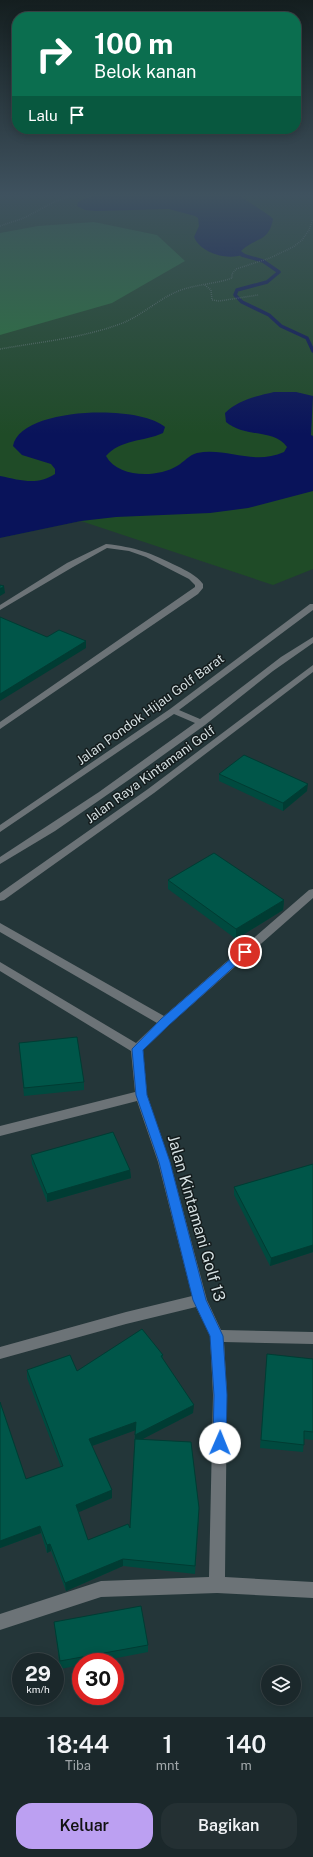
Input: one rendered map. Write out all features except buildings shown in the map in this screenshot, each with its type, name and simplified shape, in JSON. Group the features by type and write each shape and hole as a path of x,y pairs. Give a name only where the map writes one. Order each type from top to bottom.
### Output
{"street":[{"path":"0,608 70,565 106,546 130,549 149,555 192,577 199,584 199,588 195,592 0,726"},
{"name":"Jalan Pondok Hijau Golf Barat","path":"0,829 173,711 313,606"},
{"path":"0,861 44,834 202,722 261,675 313,639"},
{"name":"Jalan Raya Kintamani Golf","path":"0,898 151,791 313,668"},
{"path":"173,711 202,722"},
{"path":"0,966 137,1049 165,1022 313,892"},
{"path":"0,927 165,1022"},
{"name":"Jalan Kintamani Golf 13","path":"137,1049 142,1095 164,1162 200,1300 217,1336 220,1395 217,1585"},
{"path":"0,1131 142,1095"},
{"path":"0,1353 126,1318 200,1300"},
{"path":"217,1336 313,1338"},
{"path":"0,1622 101,1589 217,1585 313,1590"}],"path":[{"path":"0,349 98,330 133,318 163,298 182,290 232,278 232,274"},
{"path":"205,285 211,290 212,300 219,301 258,295"}],"green space":[{"path":"0,274 313,274 313,569 273,585 81,521 0,538"},
{"path":"0,274 162,274 112,303 0,335"}],"shaded area":[{"path":"274,392 296,392 313,396 311,435 313,436 313,491 248,508 210,513 116,517 81,521 0,538 0,476 35,481 48,478 55,474 55,469 51,464 22,455 13,446 20,433 36,423 57,417 82,413 131,415 151,420 165,427 163,433 118,446 106,456 119,469 128,472 138,474 159,473 177,466 191,455 197,453 219,452 251,457 262,457 273,456 284,452 287,447 282,441 267,435 242,430 226,422 225,413 236,405 248,399"}],"waterway":[{"path":"276,274 267,282 237,290 235,295 242,302 269,315 281,326 307,338 313,351"}],"route":[{"path":"220,1443 220,1395 217,1336 200,1300 164,1162 142,1095 137,1049 165,1022 245,952"}]}
